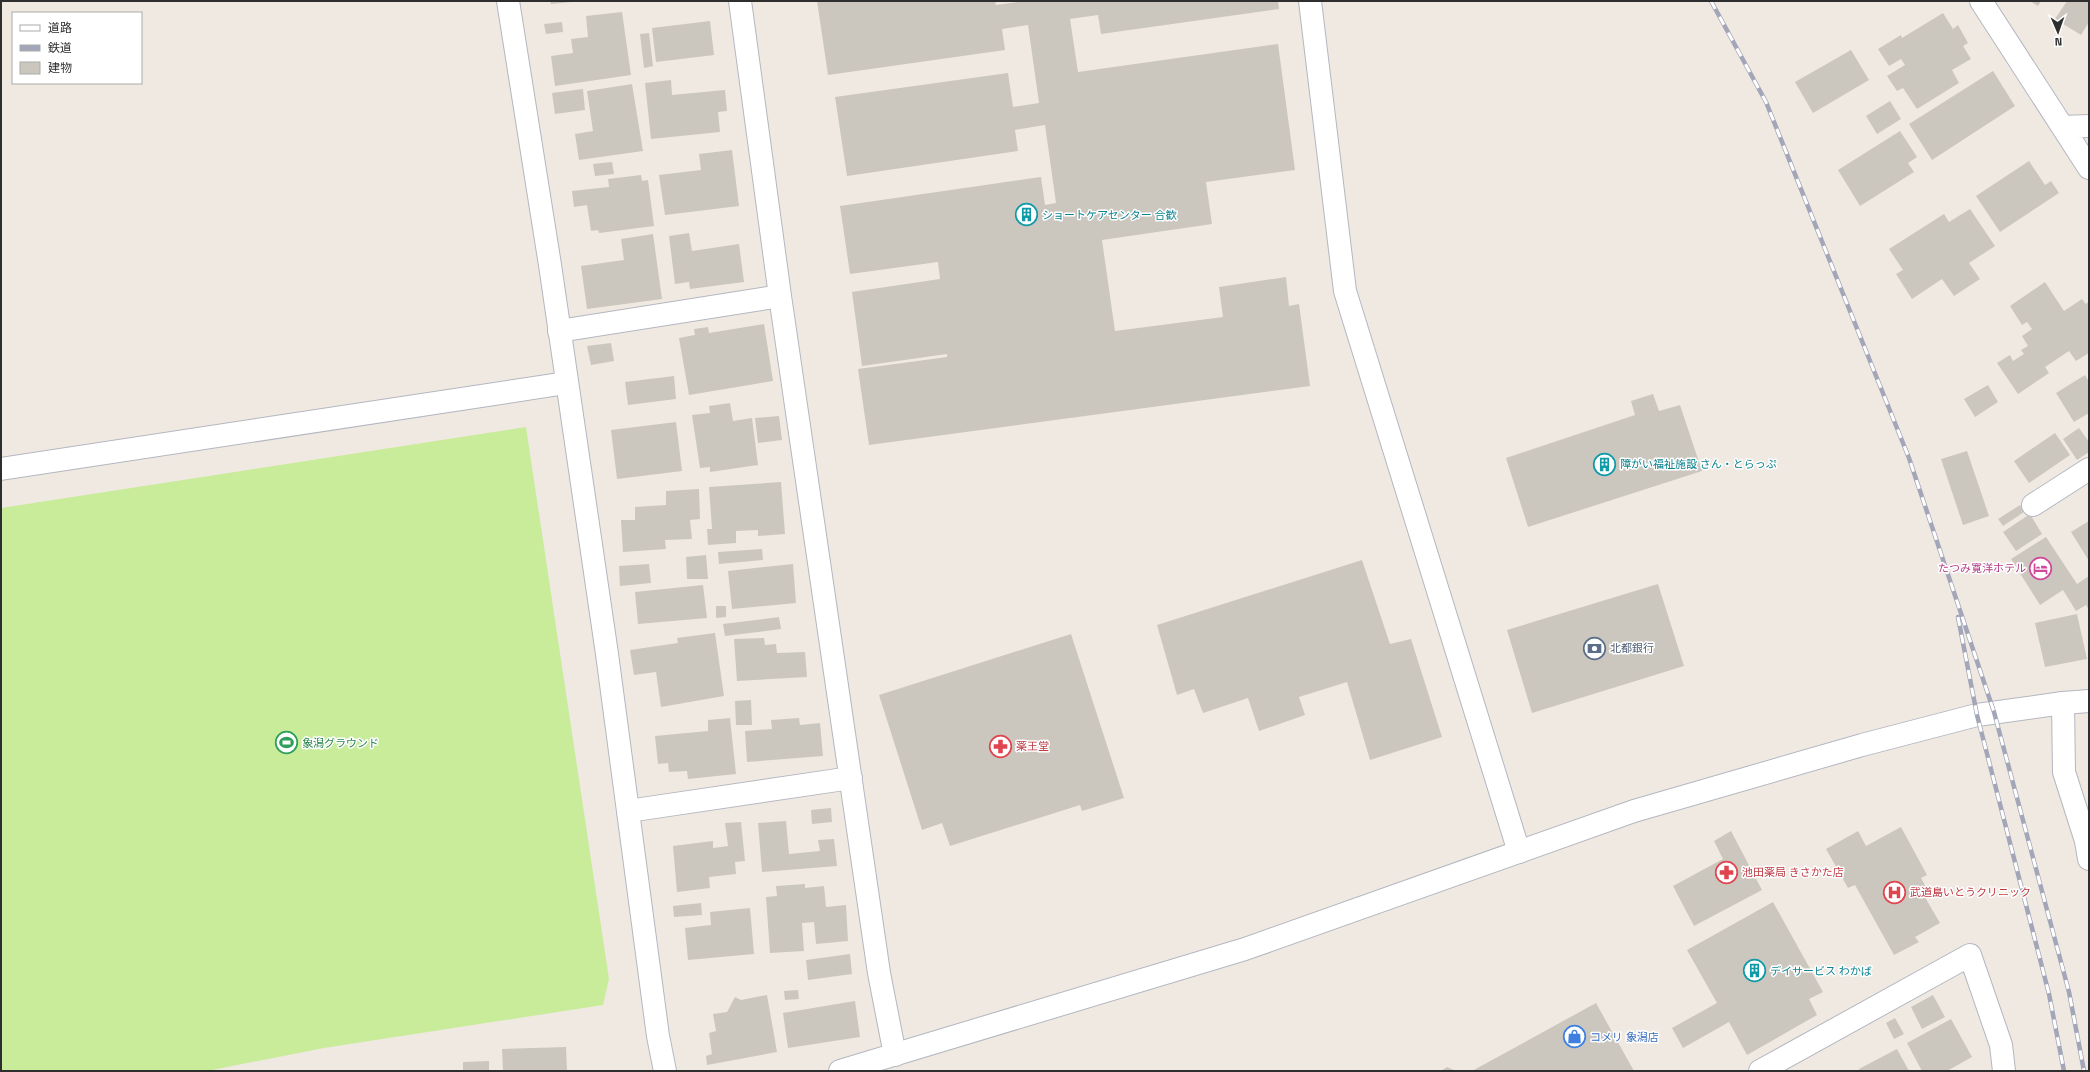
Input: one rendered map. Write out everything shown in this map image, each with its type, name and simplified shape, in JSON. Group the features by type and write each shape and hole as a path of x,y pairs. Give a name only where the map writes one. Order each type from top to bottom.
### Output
{"street":[{"path":"508,1 608,654 658,1036 665,1071"},
{"path":"740,1 780,296 879,973 895,1055"},
{"path":"1310,1 1345,291 1519,852"},
{"path":"1981,1 2089,168"},
{"path":"2063,127 2089,126"},
{"path":"559,331 780,296"},
{"path":"1,469 566,383"},
{"path":"2033,505 2089,469"},
{"path":"840,1071 1245,949 1634,811 1862,745 1977,715 2063,703 2089,701"},
{"path":"2063,703 2064,772 2086,841 2089,859"},
{"path":"628,811 851,778"},
{"path":"1760,1071 1970,955 2001,1044 2004,1071"}],"green space":[{"name":"象潟グラウンド","path":"526,427 609,979 603,1005 324,1048 207,1071 1,1071 1,508"}],"building":[{"path":"550,1 572,1 572,2 551,4"},
{"name":"ショートケアセンター 合歓","path":"817,1 995,1 996,5 1026,1 1278,1 1279,9 1101,34 1098,15 1070,19 1078,72 1278,44 1295,170 1206,182 1212,224 1102,240 1115,331 1223,317 1219,287 1286,277 1289,306 1299,304 1310,386 869,445 858,369 947,357 947,354 862,366 852,292 940,279 938,262 850,274 840,206 1041,177 1045,205 1056,203 1045,125 1015,130 1018,151 847,176 835,97 1008,73 1013,107 1039,103 1028,25 1002,29 1005,50 828,75"},
{"path":"2030,1 2041,1 2038,6"},
{"path":"2067,1 2089,1 2089,22 2081,35 2055,19"},
{"path":"622,12 631,75 555,86 551,56 573,53 571,39 588,37 586,16"},
{"path":"1943,13 1953,29 1958,25 1968,43 1963,46 1971,59 1952,70 1959,83 1917,109 1903,88 1897,91 1887,76 1905,65 1901,59 1889,66 1878,49 1901,35 1902,38"},
{"path":"710,21 714,55 656,62 652,28"},
{"path":"562,22 563,32 546,34 544,24"},
{"path":"649,33 653,66 644,68 640,34"},
{"path":"1851,50 1869,80 1813,113 1795,82"},
{"path":"1993,71 2015,106 1932,160 1909,124"},
{"path":"671,80 672,95 725,90 727,111 718,112 720,132 651,139 645,83"},
{"path":"632,84 643,151 579,160 575,134 593,131 587,91"},
{"path":"583,89 585,110 555,114 552,93"},
{"path":"1890,101 1901,119 1877,134 1866,116"},
{"path":"1900,131 1917,157 1908,163 1914,172 1860,206 1838,170"},
{"path":"732,150 739,206 665,215 659,175 701,170 699,154"},
{"path":"2029,161 2045,185 2051,181 2059,193 2000,232 1976,196"},
{"path":"612,162 614,174 595,176 593,164"},
{"path":"641,175 642,181 648,180 654,226 599,233 598,230 591,231 587,205 574,207 572,191 609,187 608,179"},
{"path":"1970,209 1995,246 1969,263 1980,279 1954,296 1942,279 1912,299 1896,274 1903,270 1889,249 1944,214 1949,222"},
{"path":"689,233 692,251 739,244 744,282 690,289 689,282 675,284 669,236"},
{"path":"653,234 662,299 587,309 581,266 624,260 621,239"},
{"path":"2045,282 2064,311 2082,299 2086,304 2089,301 2089,353 2076,361 2069,351 2045,367 2049,373 2018,394 1997,363 2010,355 2013,361 2024,354 2021,350 2028,346 2022,336 2032,329 2027,322 2022,325 2010,306"},
{"path":"764,324 773,381 689,395 679,338 695,335 694,329 708,327 709,333"},
{"path":"611,343 614,361 591,365 587,346"},
{"path":"2085,375 2089,382 2089,413 2074,422 2056,393"},
{"path":"674,376 676,399 628,405 625,382"},
{"path":"1988,385 1998,402 1975,417 1964,399"},
{"name":"障がい福祉施設 さん・とらっぷ","path":"1653,394 1659,411 1680,405 1702,471 1528,527 1506,458 1635,415 1631,401"},
{"path":"730,403 733,421 752,418 758,465 710,472 710,467 700,468 692,415 710,413 709,406"},
{"path":"779,416 782,440 758,443 755,418"},
{"path":"676,422 682,471 617,479 611,430"},
{"path":"2079,428 2089,442 2089,452 2077,460 2063,439"},
{"path":"2055,433 2070,455 2029,483 2014,461"},
{"path":"1967,451 1989,516 1963,525 1941,459"},
{"path":"781,482 785,534 758,536 758,530 736,531 736,543 708,545 707,529 712,529 709,487"},
{"path":"699,489 700,519 690,520 692,539 665,540 666,549 623,552 621,520 635,520 635,507 666,505 666,491"},
{"path":"2020,505 2024,512 2003,526 1998,519"},
{"path":"2030,514 2042,534 2016,551 2003,532"},
{"path":"2089,521 2089,561 2071,532"},
{"name":"たつみ寛洋ホテル","path":"2046,537 2077,584 2089,576 2089,610 2086,605 2076,611 2063,590 2040,605 2011,559"},
{"path":"762,549 763,560 719,564 718,552"},
{"path":"706,555 708,579 687,579 686,557"},
{"path":"1362,560 1390,644 1411,639 1442,737 1370,760 1347,682 1299,697 1305,715 1259,731 1248,698 1203,713 1194,689 1177,695 1157,625"},
{"path":"649,564 651,583 620,586 619,566"},
{"path":"793,564 796,603 732,609 728,571"},
{"name":"北都銀行","path":"1658,584 1684,666 1532,713 1507,630"},
{"path":"703,585 707,618 638,624 635,592"},
{"path":"716,606 726,606 726,617 716,618"},
{"path":"2077,614 2087,659 2045,667 2035,623"},
{"path":"779,617 781,629 725,636 723,624"},
{"path":"715,633 724,696 661,707 656,672 634,675 630,650 678,643 677,638"},
{"name":"薬王堂","path":"1071,634 1124,798 1082,811 1080,805 950,846 942,823 922,830 879,695"},
{"path":"764,638 765,645 776,644 777,653 805,652 807,677 737,681 734,639"},
{"path":"751,700 752,725 736,725 735,701"},
{"path":"730,718 736,774 688,779 687,771 669,772 668,763 658,764 655,736 708,731 708,720"},
{"path":"799,718 800,725 820,723 823,756 747,762 745,731 772,729 771,720"},
{"path":"831,808 832,822 812,824 811,810"},
{"path":"786,821 789,854 820,851 818,840 834,839 837,866 762,872 758,823"},
{"path":"741,822 745,861 735,862 736,874 709,877 710,888 677,892 673,846 713,841 713,848 728,846 725,823"},
{"name":"武道島いとうクリニック","path":"1901,827 1927,875 1921,878 1931,896 1926,899 1940,923 1915,937 1919,942 1894,955 1855,885 1848,888 1826,849 1858,831 1866,846"},
{"name":"池田薬局 きさかた店","path":"1731,831 1762,890 1694,926 1673,886 1723,859 1714,841"},
{"path":"805,884 805,888 824,886 826,907 846,905 848,941 816,944 814,922 802,923 804,951 770,953 766,897 777,896 776,886"},
{"name":"デイサービス わかば","path":"1773,902 1823,992 1809,999 1817,1015 1747,1055 1729,1022 1683,1048 1672,1028 1717,1003 1687,950"},
{"path":"701,903 702,915 674,917 673,906"},
{"path":"750,908 754,954 688,960 685,928 711,925 710,912"},
{"path":"850,954 852,974 808,980 806,960"},
{"path":"798,990 799,999 785,1000 784,991"},
{"path":"767,995 777,1052 707,1065 706,1056 712,1054 709,1033 716,1031 713,1014 727,1012 735,997 741,1000"},
{"path":"1933,995 1945,1017 1922,1029 1911,1007"},
{"path":"855,1001 860,1037 788,1048 783,1013"},
{"name":"コメリ 象潟店","path":"1596,1003 1634,1071 1472,1071"},
{"path":"1895,1018 1904,1034 1894,1039 1886,1023"},
{"path":"1951,1019 1972,1057 1947,1071 1922,1071 1907,1043"},
{"path":"566,1047 567,1071 503,1071 502,1049"},
{"path":"1897,1049 1909,1071 1860,1071 1859,1069"},
{"path":"489,1061 489,1071 463,1071 463,1062"},
{"path":"1447,1067 1456,1071 1441,1071"}],"railway":[{"path":"1711,1 1766,102 1909,458 1994,712 2069,992 2084,1071"},
{"path":"1958,617 1977,715 2049,994 2064,1071"}],"place":[{"name":"ショートケアセンター 合歓","path":"1026,215"},
{"name":"障がい福祉施設 さん・とらっぷ","path":"1604,464"},
{"name":"たつみ寛洋ホテル","path":"2041,568"},
{"name":"北都銀行","path":"1595,648"},
{"name":"象潟グラウンド","path":"287,743"},
{"name":"薬王堂","path":"1001,746"},
{"name":"池田薬局 きさかた店","path":"1726,872"},
{"name":"武道島いとうクリニック","path":"1894,892"},
{"name":"デイサービス わかば","path":"1755,971"},
{"name":"コメリ 象潟店","path":"1574,1037"}]}
